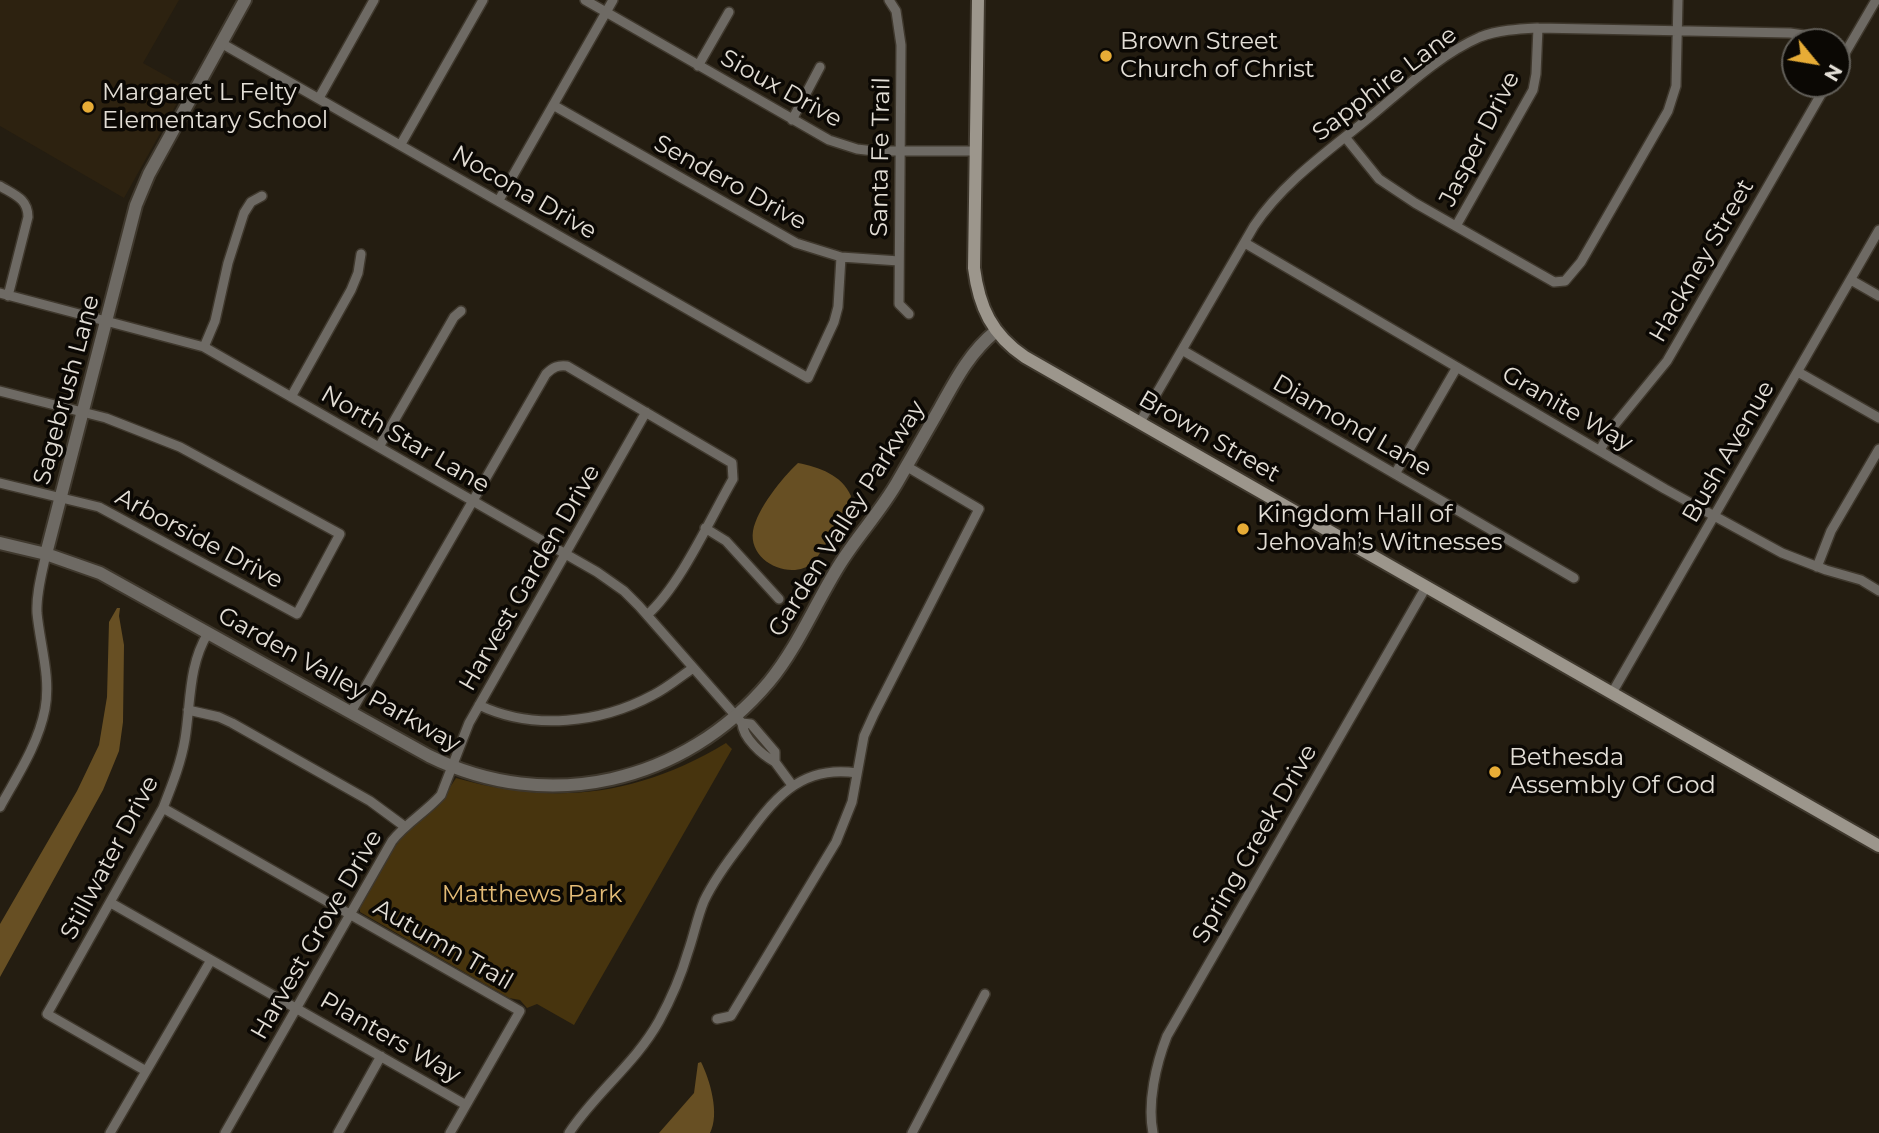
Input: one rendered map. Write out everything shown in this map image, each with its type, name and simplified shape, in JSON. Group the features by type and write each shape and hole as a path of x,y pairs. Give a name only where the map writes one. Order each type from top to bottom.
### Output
{"main road":[{"name":"Brown Street","path":"978,0 976,284 982,307 996,331 1025,357 1879,846"}],"street":[{"name":"Sagebrush Lane","path":"0,807 32,747 45,708 47,684 37,610 39,583 136,205 149,174 245,0"},
{"path":"319,98 374,0"},
{"path":"401,145 483,0"},
{"name":"Sioux Drive","path":"584,0 792,120 844,146 900,152 975,151"},
{"path":"499,200 613,0"},
{"name":"Santa Fe Trail","path":"889,0 896,11 901,45 899,304 909,314"},
{"path":"1345,137 1378,179 1554,282 1565,281 1581,262 1668,111 1675,86 1678,0"},
{"path":"1851,42 1876,0"},
{"path":"698,66 729,12"},
{"name":"Sapphire Lane","path":"1140,422 1245,243 1274,199 1345,137 1454,50 1482,36 1507,30 1538,28 1781,33"},
{"name":"Jasper Drive","path":"1456,226 1532,90 1536,74 1538,28"},
{"name":"Nocona Drive","path":"221,43 808,378 834,322 839,297 841,257"},
{"path":"792,120 820,67"},
{"name":"Hackney Street","path":"1600,450 1614,427 1667,361 1819,98"},
{"name":"Sendero Drive","path":"553,105 796,243 841,257 898,261"},
{"path":"0,186 21,198 28,206 28,217 4,295"},
{"path":"204,347 215,321 228,263 244,213 251,202 262,196"},
{"name":"Bush Avenue","path":"1612,693 1879,230"},
{"name":"Granite Way","path":"1245,243 1714,515 1782,552 1861,580 1879,590"},
{"path":"290,397 351,290 358,273 360,254"},
{"path":"1851,280 1879,296"},
{"name":"North Star Lane","path":"4,295 204,347 566,554 611,582 648,615 739,719 743,731 766,757 775,762 792,785"},
{"path":"379,447 454,317 461,311"},
{"name":"Garden Valley Parkway","path":"0,543 46,554 100,573 453,767 486,778 533,785 564,786 612,780 672,758 739,719 780,667 846,554 884,504 971,356 996,331"},
{"name":"Diamond Lane","path":"1182,350 1574,578"},
{"path":"351,712 546,374 556,367 567,366 728,458 734,468 733,479 671,589 648,615"},
{"path":"1395,474 1457,367"},
{"path":"1798,372 1879,418"},
{"path":"0,390 83,412"},
{"name":"Arborside Drive","path":"0,483 99,507 297,614 340,534 180,447 106,418 83,412"},
{"name":"Harvest Garden Drive","path":"453,767 463,735 479,705 646,412"},
{"path":"1817,566 1831,531 1879,449"},
{"path":"717,1019 731,1016 836,842 852,802 864,736 979,509 906,466"},
{"path":"705,528 726,541 779,599"},
{"name":"Spring Creek Drive","path":"1153,1133 1155,1085 1167,1036 1426,587"},
{"name":"Stillwater Drive","path":"146,1072 47,1014 163,808 184,740 194,666 208,633"},
{"path":"479,705 497,713 533,720 570,720 598,716 652,696 693,667"},
{"path":"188,710 232,723 370,801 404,826"},
{"name":"Harvest Grove Drive","path":"225,1133 392,841 404,826 441,795 453,767"},
{"path":"569,1133 586,1109 615,1081 644,1045 670,998 685,961 695,925 714,883 772,802 792,785 829,772 857,773"},
{"name":"Autumn Trail","path":"163,808 520,1012 466,1105"},
{"name":"Planters Way","path":"111,903 466,1105"},
{"path":"110,1133 211,960"},
{"path":"912,1133 985,994"},
{"path":"338,1133 381,1056"},
{"path":"450,1133 466,1105"}],"shaded area":[{"name":"Margaret L Felty Elementary School","path":"0,0 179,0 143,63 186,87 124,198 0,126"},
{"path":"798,463 836,477 851,496 845,515 814,562 805,568 794,570 773,566 764,560 753,542 753,531 765,504"},
{"path":"117,608 120,608 124,645 123,722 119,751 103,790 0,977 0,924 77,791 99,745 107,697 109,622"},
{"path":"701,1062 708,1078 714,1107 710,1133 659,1133 694,1093 698,1063"}],"green space":[{"name":"Matthews Park","path":"726,743 732,749 574,1025 537,1004 527,1008 520,1000 509,998 360,912 393,849 406,832 438,806 456,778 528,792 595,791 661,775"}],"place":[{"name":"Brown Street Church of Christ","path":"1106,56"},
{"name":"Margaret L Felty Elementary School","path":"88,107"},
{"name":"Kingdom Hall of Jehovah’s Witnesses","path":"1243,529"},
{"name":"Bethesda Assembly Of God","path":"1495,772"}]}
